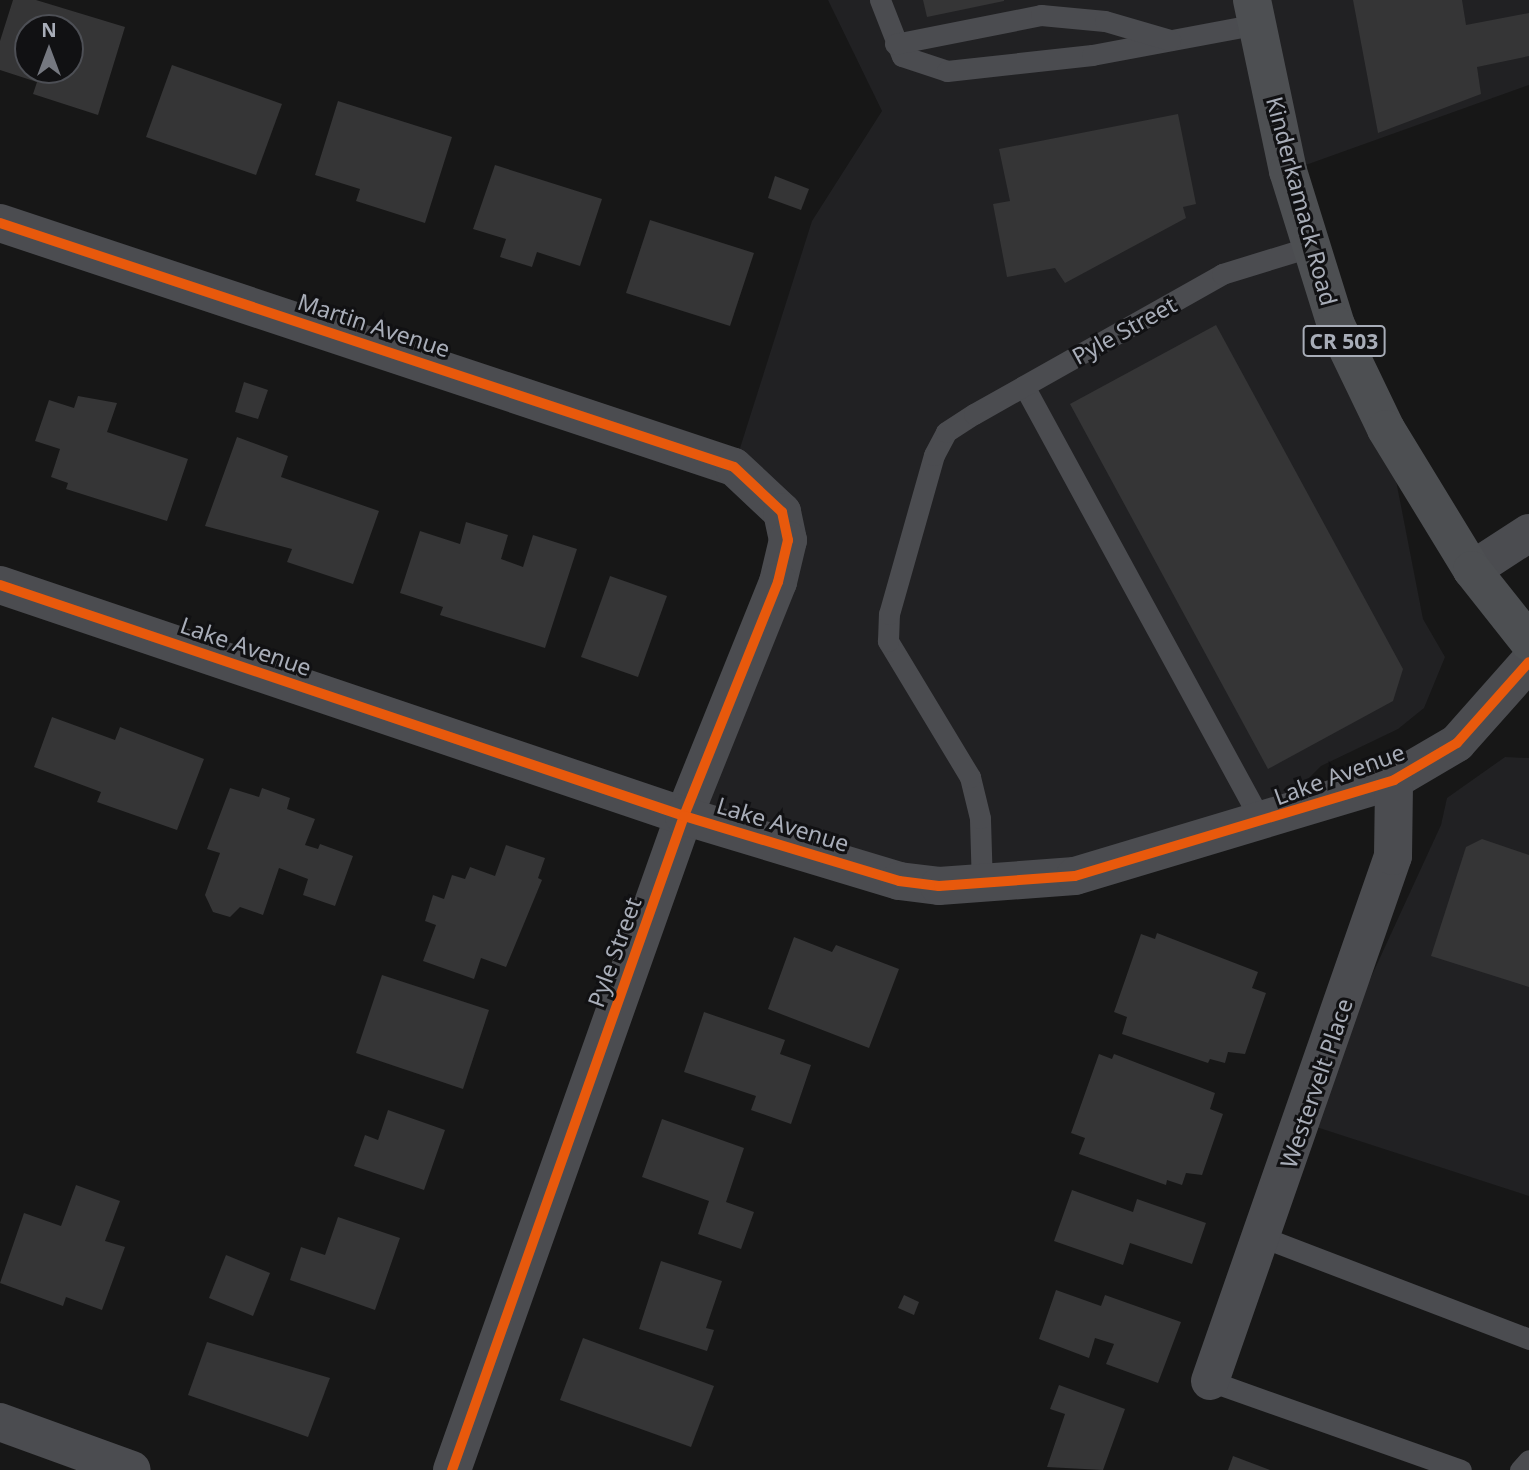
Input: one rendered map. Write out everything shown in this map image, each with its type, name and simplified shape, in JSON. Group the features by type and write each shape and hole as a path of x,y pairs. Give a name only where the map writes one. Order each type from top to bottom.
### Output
{"main road":[{"name":"Kinderkamack Road","path":"1254,12 1310,247 1336,325 1387,429 1472,570 1529,642"}],"street":[{"name":"Martin Avenue","path":"0,223 734,467"},
{"name":"Pyle Street","path":"452,1470 684,816 778,582 788,540 782,512 734,467"},
{"path":"1472,570 1529,533"},
{"name":"Lake Avenue","path":"0,585 684,816 899,881 982,887 1075,876 1263,824 1394,780 1457,743 1529,662"},
{"name":"Westervelt Place","path":"1210,1381 1393,856 1394,780"},
{"path":"0,1422 132,1470"}],"lane":[{"path":"880,0 895,44 902,56 947,71 1173,40 1254,12"},
{"path":"895,44 1041,15 1105,21 1173,40"},
{"name":"Pyle Street","path":"982,887 981,818 970,777 888,641 893,600 934,455 946,432 1222,274 1310,247"},
{"path":"1024,386 1263,824"},
{"path":"1262,1237 1529,1339"},
{"path":"1210,1381 1461,1470"},
{"path":"1520,1470 1529,1460"}],"shaded area":[{"path":"828,0 1529,0 1529,85 1289,171 1386,429 1423,619 1445,657 1424,708 1398,729 1321,766 1263,824 982,887 684,816 788,540 734,467 812,221 882,111"},
{"path":"1505,757 1529,758 1529,1196 1304,1123 1441,825 1447,798"}],"building":[{"path":"13,0 36,0 82,14 14,14 14,75 0,70 0,41"},
{"path":"923,0 1004,0 1004,1 927,17"},
{"path":"1353,0 1462,0 1466,25 1529,13 1529,56 1477,67 1481,94 1378,133"},
{"path":"84,15 125,27 98,115 33,94 36,84 84,84"},
{"path":"172,65 282,104 256,175 146,137"},
{"path":"338,101 452,137 425,223 356,201 360,189 315,175"},
{"path":"1178,114 1196,204 1183,207 1186,218 1065,283 1055,268 1007,277 993,204 1010,201 999,149"},
{"path":"495,165 602,199 580,266 537,252 532,267 500,257 506,239 473,229"},
{"path":"775,176 809,189 801,210 768,198"},
{"path":"650,220 754,253 730,326 626,293"},
{"path":"1216,325 1403,669 1393,701 1268,769 1070,404"},
{"path":"244,382 268,390 258,419 235,412"},
{"path":"78,396 117,403 107,432 188,459 167,521 66,489 68,483 51,477 60,449 35,441 49,400 74,408"},
{"path":"237,437 288,456 281,477 379,511 353,584 287,562 292,549 205,526"},
{"path":"466,522 508,535 501,559 523,567 533,535 577,549 545,648 440,615 443,607 400,593 420,531 460,544"},
{"path":"610,576 667,596 638,677 581,657"},
{"path":"52,717 115,740 120,727 204,759 177,830 97,802 101,792 34,767"},
{"path":"230,788 259,797 262,788 290,798 287,809 315,819 305,845 318,849 320,844 353,856 335,906 303,895 308,879 279,868 263,915 240,907 230,917 213,912 205,895 220,853 207,849"},
{"path":"1482,839 1529,855 1529,987 1431,956 1466,847"},
{"path":"506,845 545,858 538,878 542,880 506,967 481,958 474,979 423,961 436,925 425,921 433,895 444,899 452,875 465,879 470,867 495,876"},
{"path":"1157,933 1258,972 1252,988 1266,993 1245,1054 1228,1052 1225,1063 1210,1059 1208,1063 1122,1034 1127,1017 1114,1012 1141,934 1155,939"},
{"path":"794,937 832,952 836,945 899,969 869,1048 768,1009"},
{"path":"382,975 489,1010 463,1089 356,1053"},
{"path":"704,1012 785,1040 780,1054 811,1065 791,1124 751,1110 756,1096 684,1072"},
{"path":"1099,1054 1112,1059 1114,1054 1215,1093 1210,1109 1223,1114 1202,1175 1186,1173 1182,1185 1167,1180 1166,1185 1079,1154 1085,1138 1071,1133"},
{"path":"388,1110 445,1130 424,1190 354,1166 365,1135 378,1140"},
{"path":"662,1119 744,1148 726,1202 754,1212 741,1249 698,1234 709,1201 642,1177"},
{"path":"76,1185 120,1201 105,1241 125,1247 102,1310 66,1297 63,1306 0,1283 24,1213 61,1226"},
{"path":"1072,1190 1133,1212 1137,1199 1206,1223 1192,1264 1130,1243 1123,1265 1054,1241"},
{"path":"338,1217 400,1238 375,1310 290,1280 301,1247 325,1255"},
{"path":"226,1255 270,1273 253,1316 209,1298"},
{"path":"661,1261 722,1281 706,1328 714,1330 707,1351 639,1329"},
{"path":"1056,1290 1101,1306 1105,1295 1181,1322 1158,1383 1106,1364 1114,1344 1095,1338 1089,1358 1039,1339"},
{"path":"904,1295 919,1302 914,1315 898,1308"},
{"path":"583,1338 714,1386 691,1447 560,1400"},
{"path":"207,1342 330,1378 308,1437 188,1395"},
{"path":"1059,1385 1125,1409 1103,1470 1047,1467 1065,1414 1050,1409"},
{"path":"1233,1456 1270,1470 1228,1470"}],"cycle path":[{"path":"0,223 734,467 782,512 788,540 778,582 684,816 452,1470"},
{"path":"0,585 684,816 899,881 939,886 1075,876 1394,780 1457,743 1529,662"}]}
